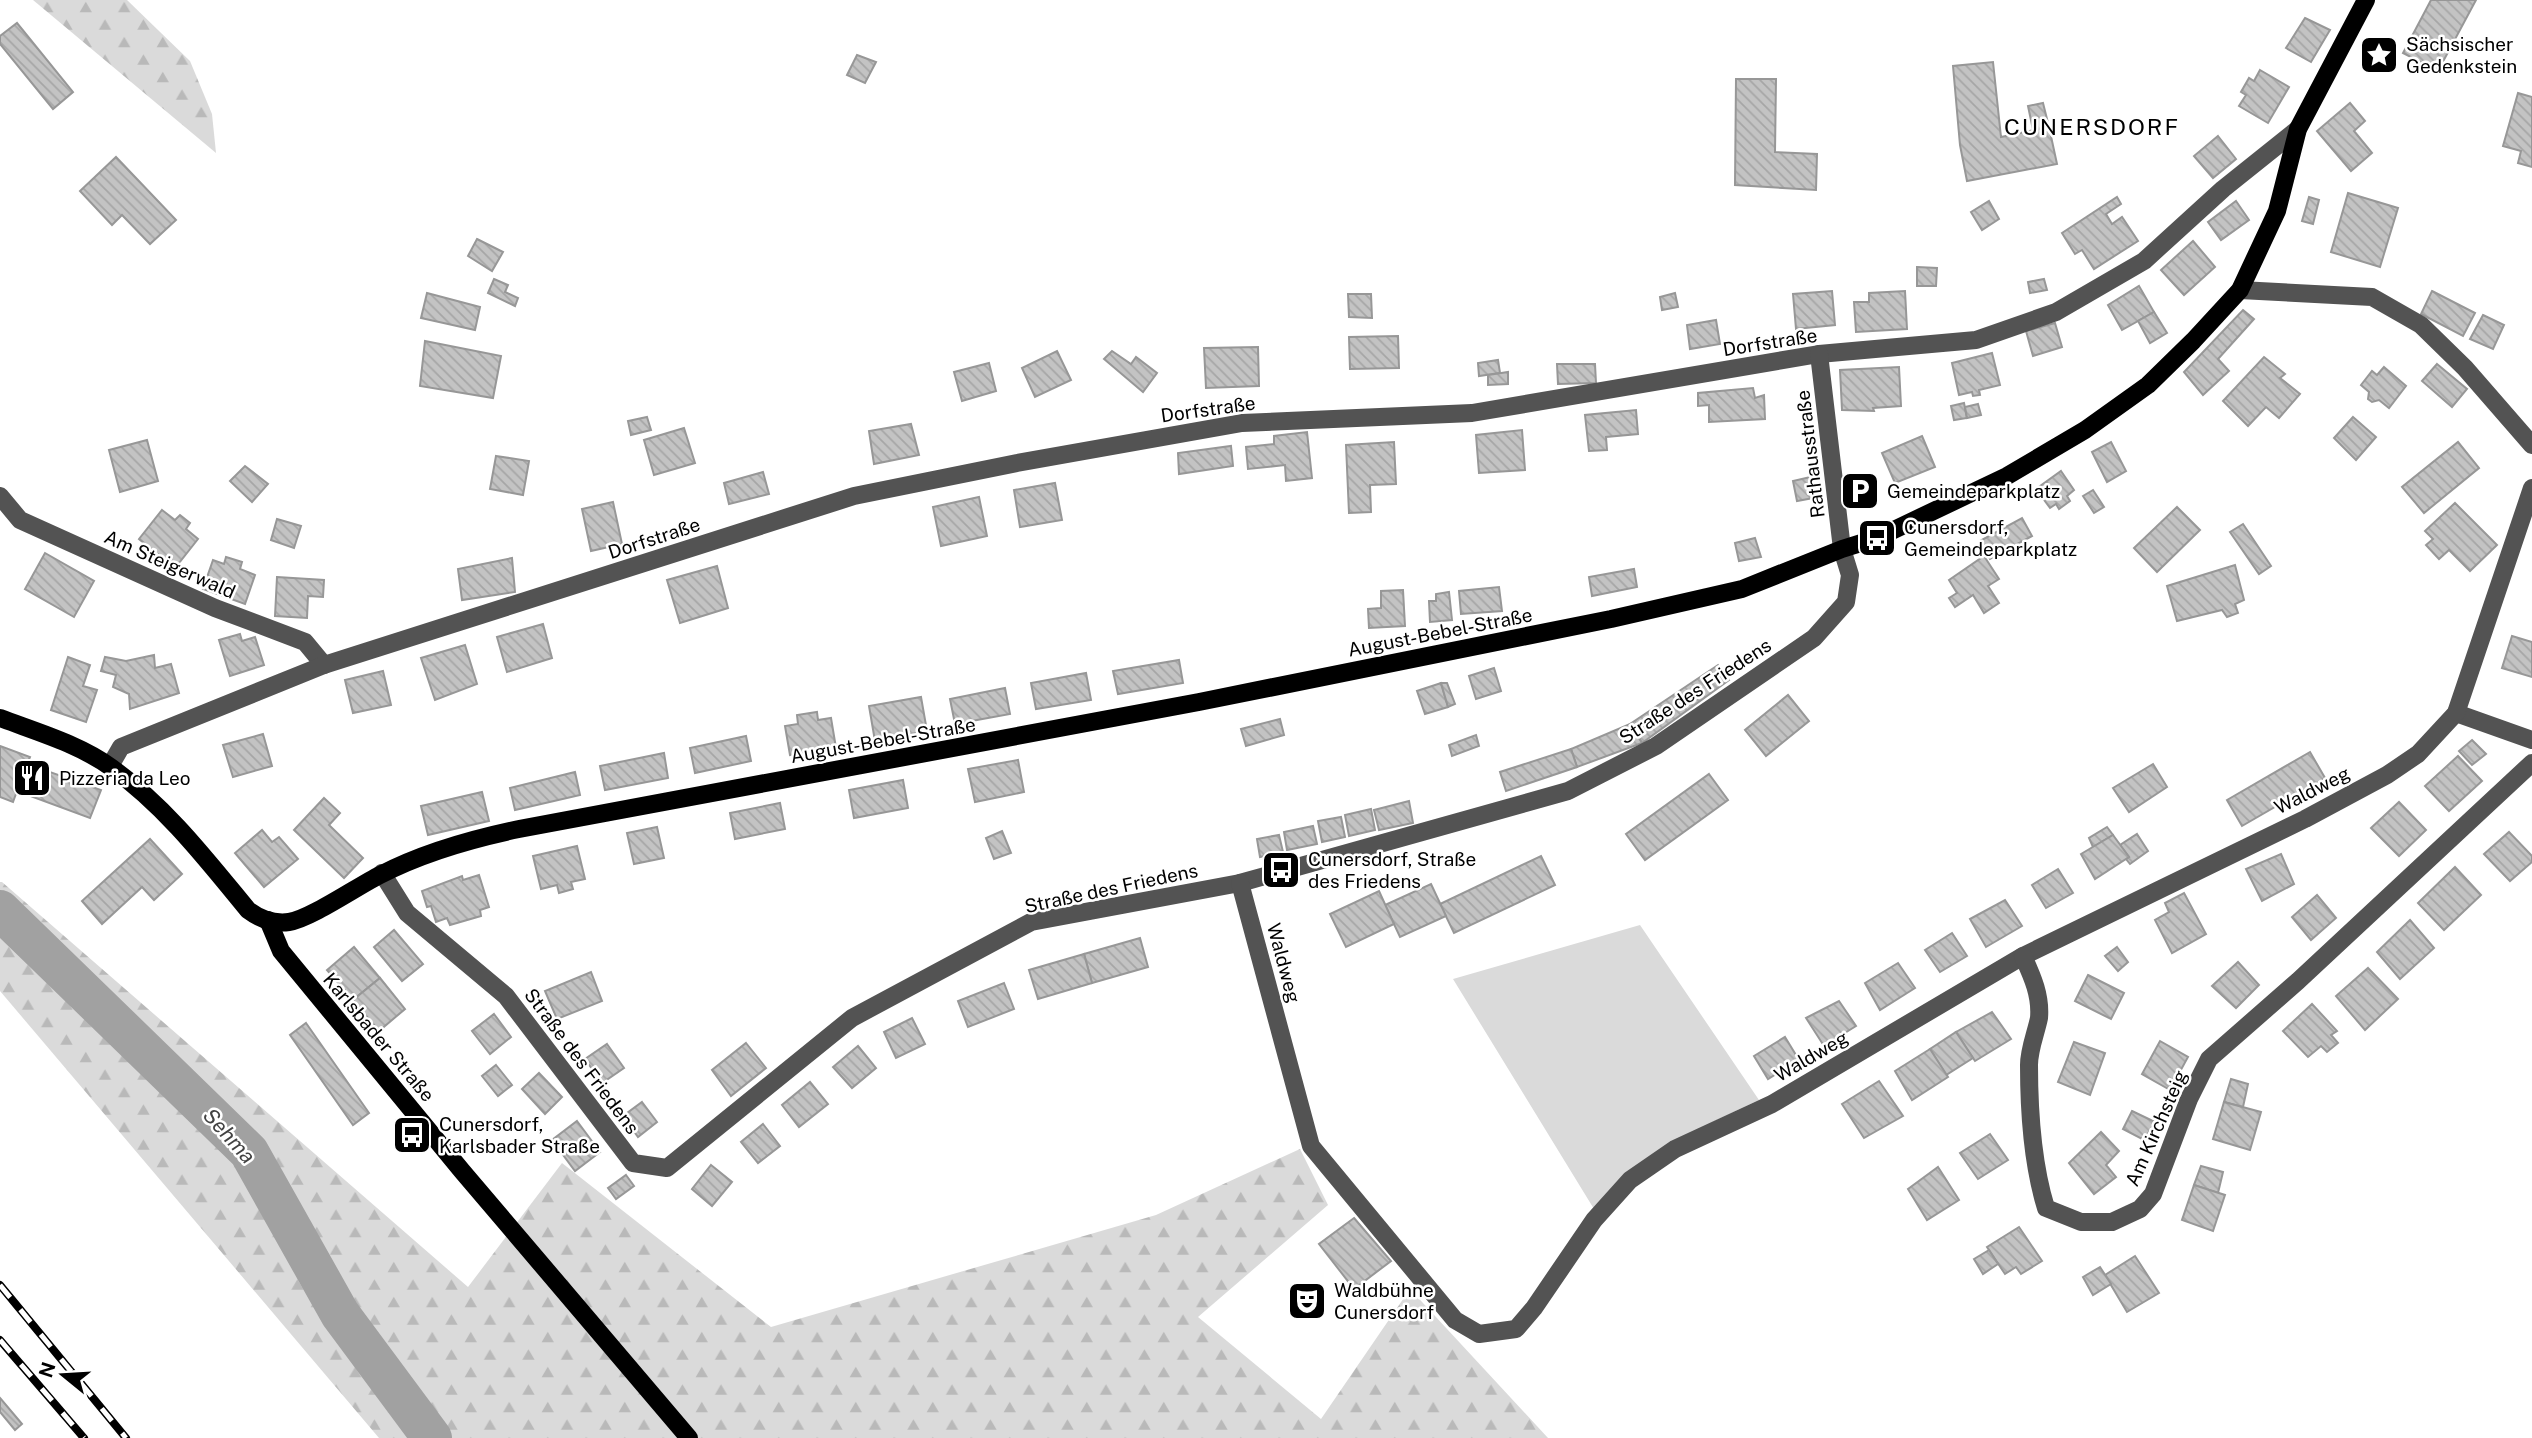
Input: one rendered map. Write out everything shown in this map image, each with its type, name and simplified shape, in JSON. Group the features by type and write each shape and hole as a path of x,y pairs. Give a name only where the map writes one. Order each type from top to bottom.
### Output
{"main road":[{"name":"August-Bebel-Straße","path":"268,920 291,922 382,873 476,838 1186,704 1611,620 1742,589 1877,538 2007,476 2085,430 2148,385 2240,290 2277,211 2298,129 2366,0"},
{"path":"0,718 55,738 110,766 162,808 248,910 268,920"},
{"name":"Karlsbader Straße","path":"268,920 281,951 462,1171 689,1438"}],"street":[{"name":"Dorfstraße","path":"110,766 121,747 324,665 854,496 1017,463 1242,423 1472,413 1819,354 1976,340 2056,312 2144,261 2223,189 2298,129"},
{"path":"2240,290 2372,297 2421,325 2465,368 2532,445"},
{"name":"Rathausstraße","path":"1819,354 1842,549"},
{"name":"Waldweg","path":"1240,883 1311,1146 1455,1320 1479,1334 1516,1329 1534,1308 1594,1220 1630,1180 1675,1149 1772,1104 2023,956 2305,818 2387,775 2418,754 2456,713 2532,488"},
{"name":"Am Steigerwald","path":"0,496 20,520 215,608 305,642 324,665"},
{"name":"Straße des Friedens","path":"382,873 407,912 506,996 633,1163 667,1168 852,1018 1031,922 1240,883 1569,791 1656,747 1814,638 1846,602 1850,575 1842,549"},
{"path":"2456,713 2532,740"},
{"name":"Am Kirchsteig","path":"2023,956 2036,986 2039,1016 2028,1061 2032,1128 2041,1192 2046,1208 2081,1223 2112,1222 2140,1209 2153,1194 2189,1099 2209,1059 2298,981 2532,763"}],"green space":[{"path":"33,0 127,0 190,61 212,114 216,153"},
{"path":"0,882 468,1287 562,1163 771,1327 1156,1215 1300,1149 1328,1205 1198,1317 1321,1419 1410,1289 1548,1438 379,1438 0,991"},
{"path":"1640,925 1759,1100 1691,1133 1650,1158 1612,1189 1594,1209 1453,979"}],"building":[{"path":"2431,0 2476,0 2438,71 2403,53"},
{"path":"2305,18 2330,30 2311,62 2286,48"},
{"path":"17,23 73,92 53,109 0,44 0,36"},
{"path":"857,55 876,62 865,83 847,75"},
{"path":"1993,62 2001,137 2049,127 2057,164 1967,181 1960,145 1953,66"},
{"path":"2260,70 2289,87 2268,123 2239,106 2246,95 2241,92 2249,78 2254,81"},
{"path":"1736,79 1776,79 1775,152 1817,154 1816,190 1735,185"},
{"path":"2518,93 2532,97 2532,167 2518,163 2521,151 2503,146"},
{"path":"2043,103 2049,127 2033,130 2028,106"},
{"path":"2350,103 2365,121 2354,131 2372,153 2351,171 2317,131"},
{"path":"2218,136 2236,159 2213,178 2194,156"},
{"path":"116,157 176,220 150,244 122,215 112,225 80,191"},
{"path":"2348,193 2398,208 2380,267 2331,252"},
{"path":"2117,197 2121,204 2106,214 2112,224 2122,217 2138,241 2094,269 2082,250 2075,254 2062,233"},
{"path":"2309,197 2319,200 2313,224 2302,221"},
{"path":"1989,201 1999,219 1982,230 1971,212"},
{"path":"2236,201 2249,220 2221,240 2208,222"},
{"path":"477,239 503,252 492,271 468,256"},
{"path":"2193,241 2215,267 2184,295 2161,270"},
{"path":"1917,267 1937,268 1936,286 1917,286"},
{"path":"494,279 508,285 505,292 518,298 515,306 488,293"},
{"path":"2044,279 2047,290 2030,293 2028,282"},
{"path":"2139,286 2154,312 2122,330 2108,305"},
{"path":"1832,291 1835,325 1796,329 1793,294"},
{"path":"1905,291 1907,329 1856,332 1854,302 1869,302 1869,293"},
{"path":"2432,291 2475,313 2463,336 2421,314"},
{"path":"427,293 480,307 475,330 421,318"},
{"path":"1675,293 1678,307 1662,310 1660,297"},
{"path":"1348,294 1371,294 1372,318 1349,317"},
{"path":"2243,310 2254,319 2218,359 2229,371 2203,395 2184,372"},
{"path":"2154,312 2167,333 2150,343 2138,321"},
{"path":"2483,315 2504,325 2493,349 2470,339"},
{"path":"1716,320 1720,344 1690,349 1687,325"},
{"path":"2055,323 2062,347 2033,356 2026,331"},
{"path":"1398,336 1399,368 1350,369 1349,337"},
{"path":"425,341 501,356 493,398 420,386"},
{"path":"1258,347 1259,386 1206,388 1204,348"},
{"path":"1057,351 1071,380 1035,397 1022,368"},
{"path":"1112,351 1131,364 1136,357 1157,373 1143,392 1104,359"},
{"path":"1992,353 2000,385 1979,390 1980,395 1973,396 1972,392 1959,395 1952,363"},
{"path":"2264,357 2285,374 2280,378 2300,394 2279,418 2266,407 2248,426 2223,401"},
{"path":"1498,360 1500,373 1479,376 1478,363"},
{"path":"989,363 996,391 962,401 954,372"},
{"path":"1557,364 1595,364 1596,383 1558,384"},
{"path":"2437,364 2467,389 2452,407 2422,381"},
{"path":"1899,367 1901,406 1873,408 1874,411 1842,410 1840,370"},
{"path":"2384,367 2406,386 2389,408 2379,400 2372,402 2368,399 2369,392 2361,385 2372,371 2377,375"},
{"path":"1508,372 1508,384 1488,385 1488,375"},
{"path":"1753,388 1755,398 1764,395 1765,419 1709,422 1709,405 1698,406 1698,393"},
{"path":"1964,403 1967,418 1954,420 1951,406"},
{"path":"1978,404 1981,415 1967,418 1965,407"},
{"path":"1636,410 1638,434 1606,437 1607,450 1589,451 1585,415"},
{"path":"647,417 651,430 631,435 628,421"},
{"path":"2353,417 2376,437 2356,460 2334,438"},
{"path":"911,424 919,455 874,464 869,431"},
{"path":"684,428 695,463 654,475 644,440"},
{"path":"1522,430 1525,470 1479,473 1476,435"},
{"path":"1307,432 1312,478 1286,481 1285,465 1248,469 1246,447 1274,444 1274,436"},
{"path":"1922,436 1935,467 1895,483 1882,453"},
{"path":"147,440 158,481 120,492 109,450"},
{"path":"1394,442 1396,484 1370,485 1371,512 1349,513 1346,445"},
{"path":"2111,442 2126,471 2107,482 2092,452"},
{"path":"2458,442 2479,468 2424,513 2402,487"},
{"path":"1231,446 1233,466 1179,474 1178,453"},
{"path":"496,456 529,461 523,495 490,489"},
{"path":"245,466 268,484 252,502 230,481"},
{"path":"2061,471 2074,490 2067,496 2070,501 2059,509 2056,504 2050,508 2036,489"},
{"path":"763,472 769,494 729,504 724,483"},
{"path":"1815,476 1819,497 1797,501 1793,481"},
{"path":"1055,483 1062,520 1020,527 1014,490"},
{"path":"2093,490 2104,507 2094,513 2083,496"},
{"path":"979,497 987,536 941,546 933,507"},
{"path":"613,502 622,544 591,551 582,509"},
{"path":"2455,503 2497,545 2470,571 2449,550 2439,559 2426,545 2433,539 2425,531"},
{"path":"2177,507 2200,530 2157,572 2134,548"},
{"path":"162,510 175,520 180,515 190,523 186,529 198,539 175,568 139,539"},
{"path":"2022,518 2032,536 1990,559 1980,541"},
{"path":"277,519 301,526 294,548 271,540"},
{"path":"2243,524 2271,566 2259,574 2230,532"},
{"path":"1755,538 1761,557 1739,561 1735,543"},
{"path":"45,553 94,581 74,617 25,589"},
{"path":"1984,556 1999,579 1988,586 1999,603 1984,613 1973,595 1955,607 1949,598 1957,593 1949,580"},
{"path":"226,557 242,562 240,569 255,575 245,604 203,589 213,560 224,564"},
{"path":"512,558 515,592 462,600 458,569"},
{"path":"2235,565 2244,600 2235,604 2238,613 2227,617 2222,610 2177,621 2167,586"},
{"path":"717,566 728,608 680,623 667,580"},
{"path":"1634,569 1637,587 1592,596 1589,577"},
{"path":"277,577 324,580 323,597 308,596 307,618 275,616"},
{"path":"1499,587 1502,611 1461,614 1459,591"},
{"path":"1403,590 1405,626 1369,628 1368,609 1381,608 1381,591"},
{"path":"1449,592 1452,620 1430,622 1429,601 1436,601 1436,594"},
{"path":"543,624 552,658 507,672 497,637"},
{"path":"240,634 242,641 255,637 264,665 230,676 219,640"},
{"path":"2512,636 2532,642 2532,677 2502,668"},
{"path":"465,645 477,684 435,700 421,658"},
{"path":"154,655 155,668 171,664 179,693 130,709 129,694 113,687 116,675 101,671 105,657 126,661"},
{"path":"68,657 90,665 83,686 97,690 86,722 51,710"},
{"path":"1179,660 1183,683 1118,694 1113,671"},
{"path":"1718,665 1729,680 1642,743 1630,724"},
{"path":"1494,668 1501,691 1476,699 1469,676"},
{"path":"383,671 391,705 353,713 345,680"},
{"path":"1086,673 1091,700 1036,709 1031,683"},
{"path":"1441,683 1448,707 1425,714 1417,691"},
{"path":"1441,683 1447,683 1455,704 1448,707"},
{"path":"1005,688 1010,714 955,724 950,699"},
{"path":"1788,695 1809,721 1766,756 1745,730"},
{"path":"921,697 927,731 875,741 869,706"},
{"path":"817,712 818,720 831,718 836,748 790,755 785,726 798,724 797,715"},
{"path":"1280,719 1284,735 1246,746 1241,729"},
{"path":"1630,724 1642,743 1577,767 1571,749"},
{"path":"263,734 272,766 233,777 223,745"},
{"path":"1476,735 1479,746 1452,756 1449,745"},
{"path":"746,736 751,761 695,773 690,748"},
{"path":"2472,740 2486,754 2472,765 2459,751"},
{"path":"0,746 30,757 27,764 101,790 90,818 17,791 13,802 0,797"},
{"path":"1571,749 1577,767 1506,791 1500,772"},
{"path":"2310,752 2325,778 2242,826 2227,800"},
{"path":"664,753 668,778 605,790 600,766"},
{"path":"2458,756 2482,781 2449,811 2425,786"},
{"path":"1018,760 1024,792 975,802 968,769"},
{"path":"2153,764 2167,787 2129,812 2113,788"},
{"path":"575,772 580,795 515,810 510,788"},
{"path":"1709,774 1728,800 1645,860 1626,834"},
{"path":"903,780 908,808 854,818 849,790"},
{"path":"482,792 489,821 428,835 421,806"},
{"path":"324,798 340,813 329,825 363,858 344,878 294,830"},
{"path":"1409,801 1413,823 1379,830 1374,810"},
{"path":"2399,802 2426,830 2399,856 2371,828"},
{"path":"780,803 785,829 735,839 730,813"},
{"path":"1371,809 1375,830 1349,836 1345,815"},
{"path":"1341,817 1345,837 1322,842 1318,821"},
{"path":"1313,826 1317,844 1287,850 1284,832"},
{"path":"657,827 664,858 634,864 627,833"},
{"path":"2107,827 2113,835 2093,847 2089,838"},
{"path":"262,830 272,842 279,837 298,859 264,887 235,853"},
{"path":"1002,831 1011,853 994,859 986,838"},
{"path":"2509,832 2532,856 2532,862 2510,881 2484,854"},
{"path":"2137,834 2148,851 2130,864 2126,859 2129,857 2120,845"},
{"path":"1279,835 1283,852 1260,857 1257,839"},
{"path":"2113,835 2129,857 2095,879 2081,854"},
{"path":"150,839 182,874 154,900 142,887 102,924 82,901"},
{"path":"577,846 585,879 571,882 573,889 559,893 557,885 541,889 533,856"},
{"path":"2281,854 2294,884 2262,901 2246,869"},
{"path":"1541,856 1555,885 1454,933 1440,904"},
{"path":"2455,867 2481,895 2444,930 2418,903"},
{"path":"2058,869 2073,893 2046,908 2032,885"},
{"path":"479,875 489,907 480,910 481,916 450,925 447,918 436,922 422,891 462,876 463,880"},
{"path":"1431,884 1446,916 1400,937 1385,905"},
{"path":"1379,891 1394,924 1346,947 1330,914"},
{"path":"2184,893 2206,934 2172,953 2155,920 2169,912 2165,903"},
{"path":"2317,895 2336,918 2311,940 2292,917"},
{"path":"2005,900 2022,926 1986,947 1970,919"},
{"path":"2410,920 2434,948 2400,979 2377,952"},
{"path":"394,930 423,964 402,981 374,947"},
{"path":"1952,933 1967,956 1940,972 1925,950"},
{"path":"1140,938 1148,967 1092,983 1084,954"},
{"path":"354,947 380,978 353,1000 327,970"},
{"path":"2117,947 2128,962 2118,971 2105,956"},
{"path":"1084,954 1092,983 1038,999 1029,970"},
{"path":"2238,962 2259,985 2236,1008 2212,986"},
{"path":"1898,963 1915,988 1880,1010 1865,983"},
{"path":"2368,968 2398,999 2365,1030 2336,996"},
{"path":"591,972 602,1001 557,1019 545,991"},
{"path":"2088,975 2124,993 2111,1019 2075,1001"},
{"path":"380,978 405,1009 379,1031 353,1000"},
{"path":"1004,983 1014,1009 968,1027 958,1001"},
{"path":"1839,1001 1856,1026 1824,1046 1806,1018"},
{"path":"2312,1004 2337,1031 2331,1035 2338,1043 2327,1052 2321,1046 2308,1057 2283,1031"},
{"path":"1992,1012 2011,1039 1975,1061 1956,1032"},
{"path":"494,1014 511,1037 490,1054 472,1031"},
{"path":"912,1018 925,1044 896,1058 884,1032"},
{"path":"306,1023 369,1113 353,1125 290,1035"},
{"path":"1956,1032 1973,1058 1946,1075 1930,1049"},
{"path":"1785,1037 1799,1060 1768,1079 1754,1056"},
{"path":"2160,1041 2188,1057 2170,1090 2142,1074"},
{"path":"2074,1042 2105,1053 2090,1095 2058,1082"},
{"path":"746,1043 766,1068 731,1096 712,1070"},
{"path":"607,1044 624,1068 602,1083 585,1059"},
{"path":"858,1046 876,1068 852,1088 833,1067"},
{"path":"1930,1049 1948,1077 1912,1100 1895,1071"},
{"path":"496,1065 512,1085 498,1096 482,1076"},
{"path":"539,1073 562,1097 545,1114 522,1089"},
{"path":"2231,1079 2248,1084 2243,1107 2224,1102"},
{"path":"1879,1081 1903,1116 1864,1138 1842,1104"},
{"path":"810,1082 828,1104 799,1127 782,1105"},
{"path":"642,1102 657,1122 638,1137 623,1116"},
{"path":"2224,1102 2261,1112 2250,1150 2213,1139"},
{"path":"2132,1111 2155,1122 2144,1140 2123,1129"},
{"path":"577,1121 600,1152 575,1171 552,1140"},
{"path":"763,1124 780,1146 758,1163 741,1142"},
{"path":"2101,1132 2119,1151 2106,1165 2116,1177 2094,1194 2069,1163"},
{"path":"1990,1134 2008,1160 1978,1179 1960,1153"},
{"path":"711,1165 732,1182 712,1206 692,1189"},
{"path":"2201,1166 2223,1172 2218,1193 2194,1185"},
{"path":"1938,1167 1959,1200 1927,1220 1908,1189"},
{"path":"626,1175 634,1186 616,1199 608,1188"},
{"path":"2194,1185 2225,1195 2213,1231 2182,1220"},
{"path":"1354,1218 1391,1261 1354,1289 1319,1244"},
{"path":"2019,1227 2042,1261 2021,1274 2016,1267 2005,1274 1987,1247"},
{"path":"1989,1250 1998,1264 1983,1274 1974,1259"},
{"path":"2135,1256 2159,1293 2127,1312 2105,1275"},
{"path":"2100,1267 2111,1284 2093,1295 2083,1277"},
{"path":"0,1398 22,1424 15,1430 0,1412"}],"waterway":[{"name":"Sehma","path":"0,910 249,1152 340,1314 432,1438"}],"railway":[{"path":"0,1285 126,1438"},
{"path":"0,1340 84,1438"}],"place":[{"name":"Sächsischer Gedenkstein","path":"2379,55"},
{"name":"Gemeindeparkplatz","path":"1860,491"},
{"name":"Cunersdorf, Gemeindeparkplatz","path":"1877,538"},
{"name":"Pizzeria da Leo","path":"32,778"},
{"name":"Cunersdorf, Straße des Friedens","path":"1281,870"},
{"name":"Cunersdorf, Karlsbader Straße","path":"412,1135"},
{"name":"Waldbühne Cunersdorf","path":"1307,1301"}],"district":[{"name":"CUNERSDORF","path":"2092,127"}]}
